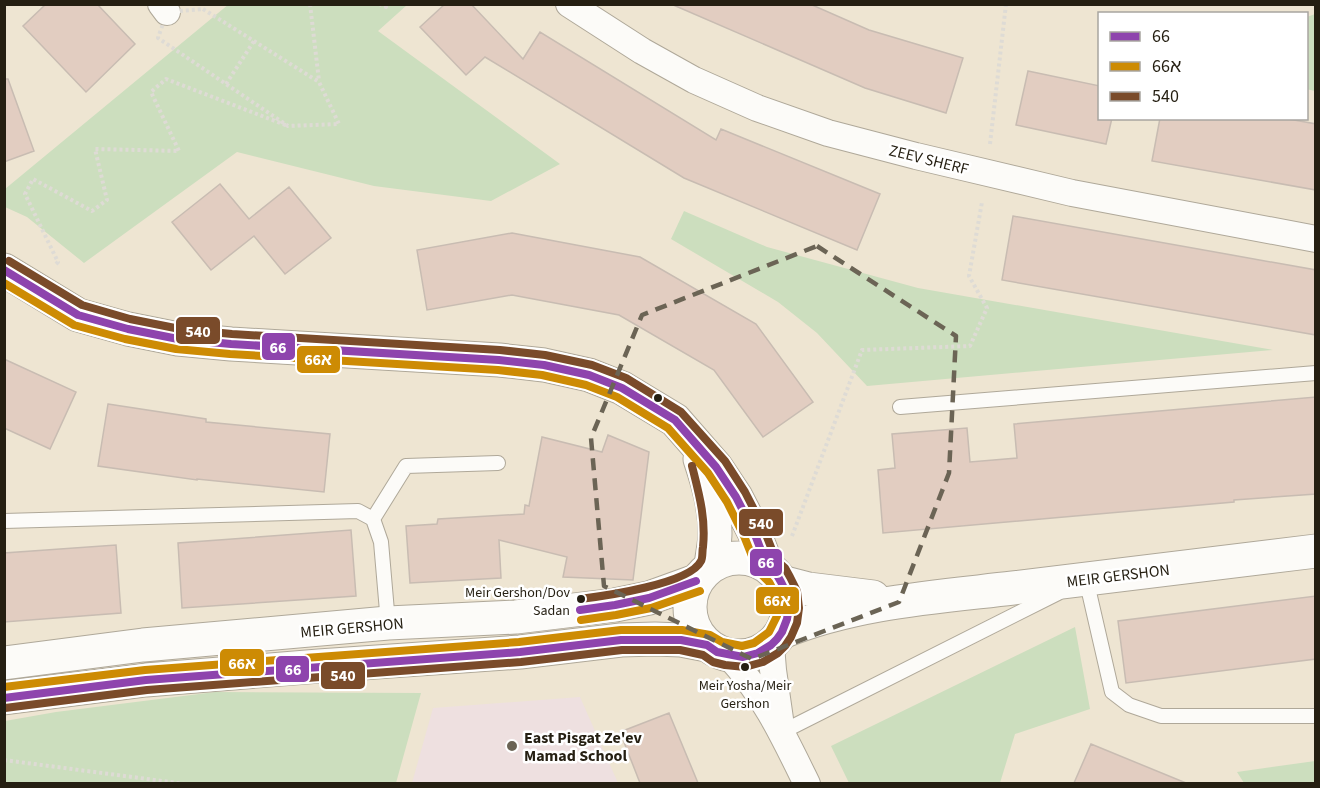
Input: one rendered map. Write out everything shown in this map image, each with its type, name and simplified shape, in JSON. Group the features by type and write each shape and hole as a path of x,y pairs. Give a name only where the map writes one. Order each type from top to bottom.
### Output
{"street":[{"name":"ZEEV SHERF","path":"569,4 642,51 694,80 757,108 828,133 1072,194 1316,239"},
{"path":"4,270 78,315 128,329 178,339 231,344 499,360 543,365 589,375 621,388 675,420 716,467 736,497 787,594 789,607 787,619 777,638 773,670 782,732"},
{"path":"696,442 714,511 715,534 704,574 691,594 689,608 692,622 698,635 745,674 782,732 807,783"},
{"name":"MEIR GERSHON","path":"777,638 810,620 920,599 1316,551"},
{"path":"704,574 722,561 739,558 756,561 775,574"},
{"name":"MEIR GERSHON","path":"4,663 143,645 388,623 516,617 615,606 649,598 704,574"},
{"name":"MEIR GERSHON","path":"775,574 808,589 831,593 920,599"},
{"path":"4,698 146,680 520,652 621,640 681,640 743,657 758,653 777,638"}],"lane":[{"path":"900,407 1316,373"},
{"path":"373,519 406,466 498,463"},
{"path":"4,521 358,511 373,519 381,542 388,623"},
{"path":"782,732 1086,579 1113,692 1129,705 1161,716 1316,716"}],"path":[{"path":"36,291 58,262 26,194 33,179 92,211 107,200 95,149 179,151 151,92 166,79 288,126 339,124 320,82 310,4"},
{"path":"379,4 386,7 385,4"},
{"path":"775,574 862,350 970,346 987,309 969,276 986,173 1006,4"},
{"path":"288,126 158,38 164,8 203,9 320,82"},
{"path":"226,84 254,41"},
{"path":"4,760 185,783"}],"highlighted area":[{"path":"817,246 956,336 949,473 899,602 752,659 604,586 591,438 642,315"}],"shaded area":[{"name":"East Pisgat Ze'ev Mamad School","path":"580,697 618,783 412,783 433,708"}],"green space":[{"path":"229,4 407,5 378,31 560,164 491,201 374,186 237,152 84,263 27,217 5,207 5,189"},
{"path":"1316,14 1315,91 1308,89 1308,17"},
{"path":"684,211 767,247 918,288 1273,350 867,386 817,333 778,302 671,239"},
{"path":"1075,627 1090,709 1015,734 1000,783 849,783 831,746"},
{"path":"215,692 421,693 396,783 5,783 5,721 56,712"},
{"path":"1315,761 1315,783 1244,783 1237,772"}],"building":[{"path":"46,4 97,4 135,44 86,92 23,26"},
{"path":"445,4 471,4 523,59 540,32 716,140 721,129 880,194 857,250 684,178 485,57 466,75 420,27"},
{"path":"671,4 810,4 869,30 963,58 946,113 865,88"},
{"path":"1028,71 1098,86 1098,120 1112,120 1106,144 1016,125"},
{"path":"4,79 8,79 34,151 4,162"},
{"path":"1160,120 1294,120 1316,124 1316,190 1152,161"},
{"path":"220,184 249,219 289,187 331,238 285,274 254,236 211,270 172,222"},
{"path":"1013,216 1316,270 1316,335 1002,280"},
{"path":"512,233 640,257 756,324 813,402 763,437 714,370 619,315 512,295 427,310 417,250"},
{"path":"4,359 76,392 50,449 4,428"},
{"path":"1316,397 1316,494 883,533 878,470 895,468 892,434 967,428 970,462 1017,458 1014,424"},
{"path":"108,404 206,419 206,422 330,434 324,492 197,480 98,466"},
{"path":"608,435 649,452 633,580 563,577 567,557 499,540 501,578 410,583 406,526 437,524 438,519 524,514 525,505 529,506 542,437 602,452"},
{"path":"351,530 356,596 182,608 178,543"},
{"path":"116,545 121,613 4,622 4,553"},
{"path":"1316,596 1316,659 1126,683 1118,621"},
{"path":"669,713 698,783 640,783 620,732"},
{"path":"1091,744 1186,783 1074,783"}],"transit line":[{"name":"540","path":"5,708 147,690 521,662 622,650 680,650 703,655 713,662 745,667 763,662 785,646 797,623 799,608 797,591 790,577 785,568 776,560 763,527 745,492 725,461 681,412 626,378 592,365 545,355 500,350 180,329 130,319 82,305 9,261"},
{"name":"66","path":"4,270 78,315 128,329 178,339 499,360 544,365 589,375 622,388 675,420 716,467 736,497 754,532 767,566 781,582 787,594 789,607 787,619 777,639 758,653 743,657 717,652 707,645 681,640 621,640 520,652 146,680 4,698"},
{"name":"66א","path":"4,283 74,325 125,339 176,349 498,370 542,375 586,385 617,397 668,428 708,473 727,502 758,571 769,582 777,597 778,607 777,616 769,632 754,643 742,646 722,642 710,635 682,630 621,630 519,642 145,670 4,687"},
{"name":"540","path":"580,599 645,588 681,576 694,569 701,561 704,536 703,516 692,466"},
{"name":"66","path":"580,610 649,598 696,581"},
{"name":"66א","path":"581,620 651,608 700,591"}],"place":[{"name":"Meir Gershon/Dov Sadan","path":"581,599"},
{"name":"Meir Yosha/Meir Gershon","path":"745,667"},
{"name":"East Pisgat Ze'ev Mamad School","path":"512,746"}]}
